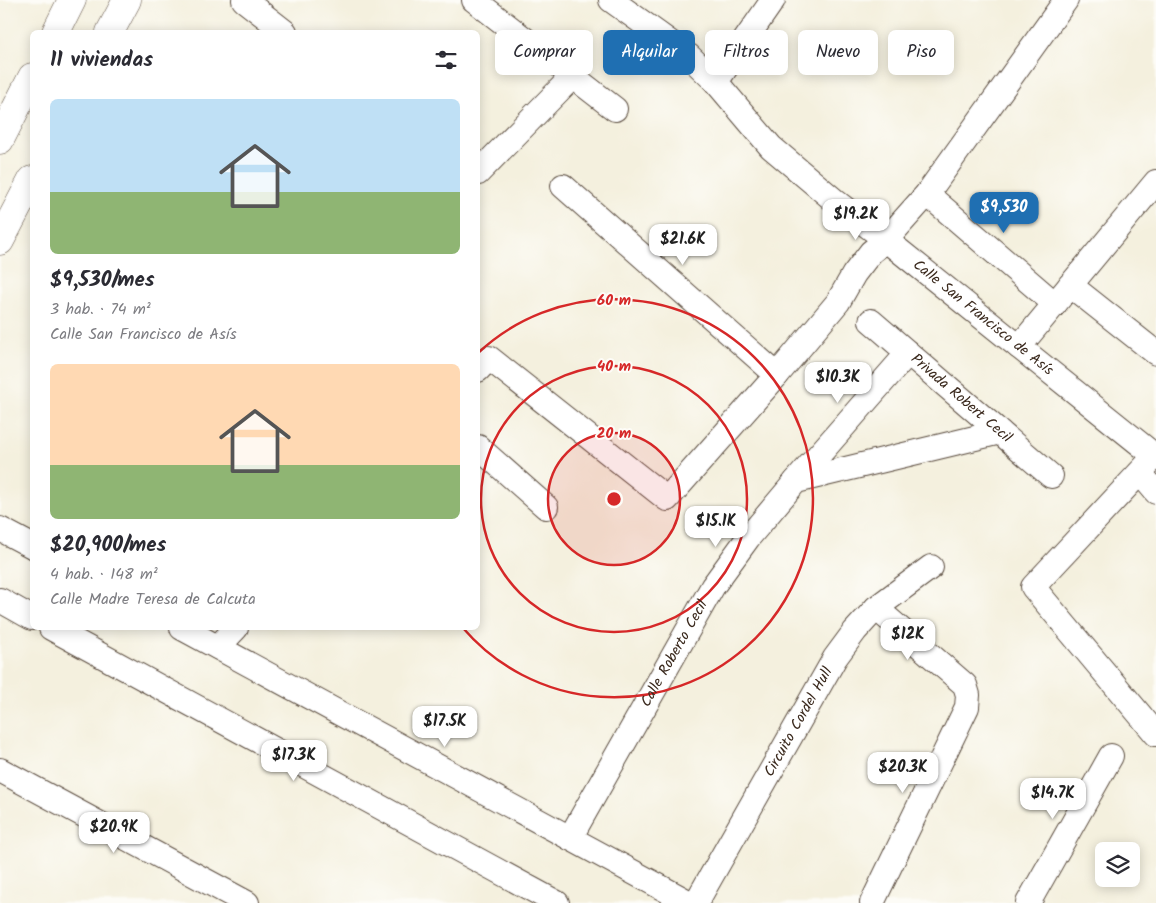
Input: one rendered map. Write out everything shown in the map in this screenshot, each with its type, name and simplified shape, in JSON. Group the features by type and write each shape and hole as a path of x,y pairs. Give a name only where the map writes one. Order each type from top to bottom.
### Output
{"street":[{"path":"57,30 72,0"},
{"path":"111,30 126,0"},
{"path":"244,0 282,30"},
{"path":"474,0 615,109"},
{"name":"Calle San Francisco de Asís","path":"611,0 689,56 716,82 771,147 835,201 1019,347 1150,462 1156,492"},
{"path":"716,82 773,0"},
{"path":"483,364 667,499 777,376 838,302 854,274 871,252 886,240 927,194 1066,0"},
{"path":"480,171 573,76"},
{"path":"0,140 30,81"},
{"path":"1019,347 1156,182"},
{"path":"0,240 30,184"},
{"path":"563,186 777,376"},
{"path":"927,194 1055,304"},
{"path":"1070,285 1156,353"},
{"name":"Privada Robert Cecil","path":"871,320 1051,476"},
{"name":"Calle Roberto Cecil","path":"570,838 713,586 748,538 908,353"},
{"path":"796,481 1000,432"},
{"path":"480,449 546,507"},
{"path":"1150,462 1033,587 1156,734"},
{"path":"0,529 30,545"},
{"name":"Circuito Cordel Hull","path":"696,903 835,658 855,630 876,608 930,567"},
{"path":"0,600 30,617"},
{"path":"872,903 967,707 968,695 965,685 876,608"},
{"path":"55,630 557,903"},
{"path":"186,630 690,903"},
{"path":"218,647 234,630"},
{"path":"1028,903 1111,756"},
{"path":"0,770 247,903"}]}
